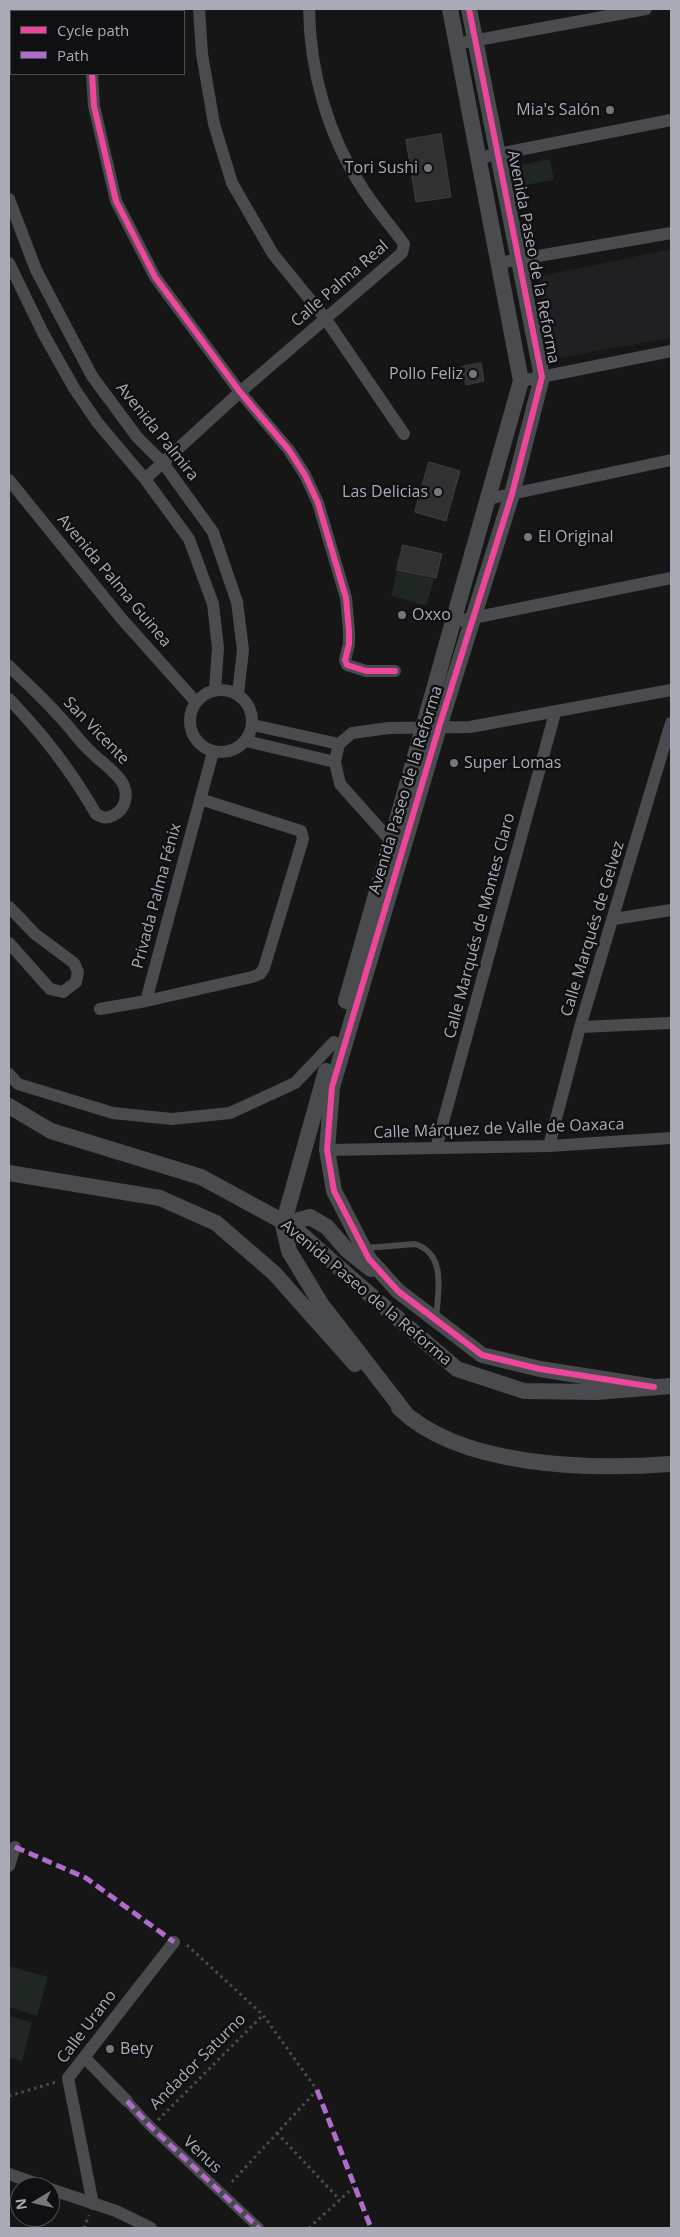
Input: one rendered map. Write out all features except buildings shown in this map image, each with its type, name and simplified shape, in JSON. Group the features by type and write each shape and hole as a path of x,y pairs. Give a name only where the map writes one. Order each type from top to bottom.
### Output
{"street":[{"path":"199,9 202,54 214,124 232,183 273,254 325,318 404,434"},
{"name":"Calle Palma Real","path":"145,479 240,392 402,253 404,244 363,189 338,143 318,88 310,35 309,9"},
{"name":"Avenida Paseo de la Reforma","path":"450,9 521,381 453,622 431,727 332,1087 327,1150 334,1191 369,1259 398,1291 482,1355 540,1369 654,1387"},
{"name":"Avenida Paseo de la Reforma","path":"406,1414 321,1304 289,1251 283,1225 391,841 472,618 512,494 542,377 469,9"},
{"path":"456,44 646,9"},
{"path":"92,75 94,106 116,201 155,277 240,392 289,450 305,475 318,502 346,598 349,631 349,644 345,660 347,665 366,671 394,671"},
{"path":"478,158 671,120"},
{"name":"Avenida Palmira","path":"9,199 36,270 92,376 137,437 163,463 213,532 237,602 243,650 238,694"},
{"path":"498,263 671,233"},
{"path":"9,263 38,325 74,388 97,422 145,479 189,539 213,604 218,648 215,690"},
{"path":"521,381 671,350"},
{"path":"488,499 671,460"},
{"name":"Avenida Palma Guinea","path":"9,480 121,618 196,702"},
{"path":"453,622 671,578"},
{"name":"San Vicente","path":"9,666 58,714 90,751 122,782 126,792 124,805 117,813 108,818 102,818 96,814 60,759 35,726 9,699"},
{"path":"215,690 238,694 250,708 253,725 246,740 232,751 213,752 199,744 191,731 190,716 196,702 205,694 215,690"},
{"path":"391,841 340,784 335,762 340,744 352,733 370,729 470,727 555,713 671,690"},
{"name":"Calle Marqués de Montes Claro","path":"436,1148 555,713"},
{"name":"Calle Marqués de Gelvez","path":"549,1146 580,1026 614,919 671,723"},
{"path":"253,725 340,744"},
{"path":"246,740 335,762"},
{"name":"Privada Palma Fénix","path":"146,1002 213,752"},
{"path":"100,1009 146,1002 260,974 264,968 303,839 301,831 200,799"},
{"path":"9,907 35,934 74,963 78,972 76,982 63,992 50,989 9,943"},
{"path":"614,919 671,910"},
{"path":"580,1026 671,1022"},
{"path":"9,1074 18,1084 113,1113 172,1119 230,1113 295,1083 334,1042"},
{"name":"Avenida Paseo de la Reforma","path":"9,1106 51,1132 201,1177 293,1227 457,1369 524,1392 596,1392 671,1386"},
{"name":"Calle Márquez de Valle de Oaxaca","path":"327,1150 549,1146 671,1138"},
{"path":"9,1173 160,1198 216,1223 274,1273 359,1368 406,1414 441,1436 483,1453 558,1464 623,1467 671,1464"},
{"path":"289,1251 291,1225 299,1220 310,1217 327,1227 347,1250 398,1291"},
{"path":"9,1866 15,1846"},
{"name":"Calle Urano","path":"93,2204 68,2078 166,1949 174,1942"},
{"path":"85,2058 127,2101"},
{"name":"Venus","path":"127,2101 151,2127 259,2228"},
{"path":"60,2192 116,2211 151,2228"}],"lane":[{"path":"363,1248 415,1244 422,1246 436,1264 440,1275 436,1320"}],"path":[{"path":"174,1942 185,1943 263,2015 317,2090 221,2193"},
{"path":"9,2096 68,2078"},
{"path":"277,2133 340,2200"},
{"path":"309,2228 355,2186"}],"shaded area":[{"path":"550,159 554,180 520,186 516,166"},
{"path":"671,249 671,338 553,359 537,277"},
{"path":"397,570 434,579 426,606 391,596"},
{"path":"9,1966 48,1977 37,2016 9,2007"},
{"path":"9,2016 32,2022 22,2061 9,2058"}],"marked path":[{"path":"15,1847 86,1878 174,1942"},
{"path":"317,2090 371,2228"},
{"path":"127,2101 151,2127 259,2228"}],"cycle path":[{"path":"469,9 542,377 512,494 439,727 332,1087 327,1150 334,1191 369,1259 398,1291 482,1355 540,1369 654,1387"},
{"path":"92,75 94,106 116,201 155,277 240,392 289,450 305,475 318,503 346,598 349,631 349,644 345,660 347,665 366,671 395,671"}],"place":[{"name":"Mia's Salón","path":"610,110"},
{"name":"Tori Sushi","path":"428,168"},
{"name":"Pollo Feliz","path":"473,374"},
{"name":"Las Delicias","path":"438,492"},
{"name":"El Original","path":"528,537"},
{"name":"Oxxo","path":"402,615"},
{"name":"Super Lomas","path":"454,763"},
{"name":"Bety","path":"110,2049"}]}
